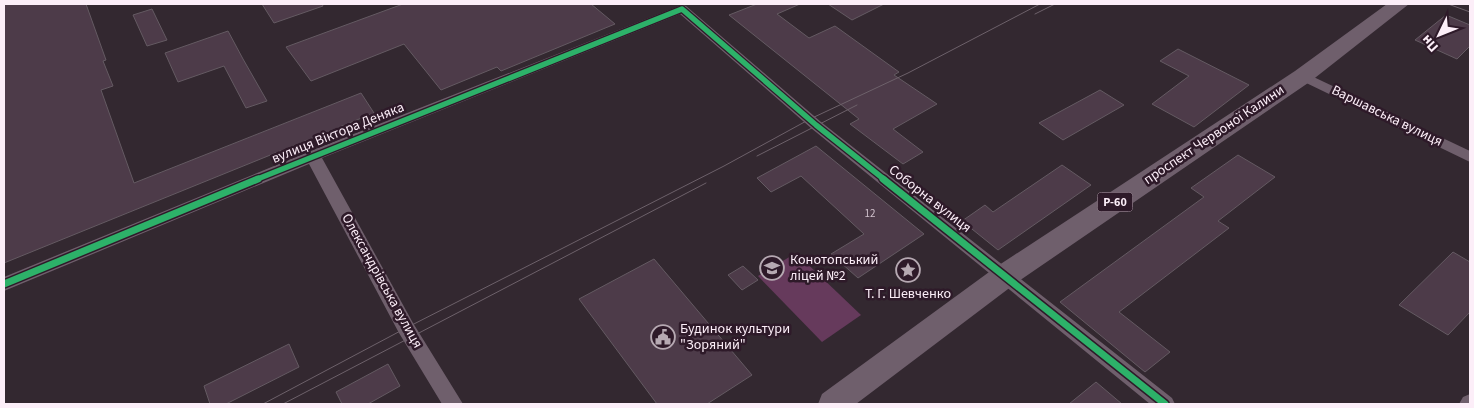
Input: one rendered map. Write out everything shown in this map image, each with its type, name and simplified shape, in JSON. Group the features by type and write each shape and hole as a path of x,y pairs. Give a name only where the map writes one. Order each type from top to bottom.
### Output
{"main road":[{"name":"проспект Червоної Калини","path":"834,404 1006,275 1303,76 1399,4"}],"street":[{"name":"вулиця Віктора Деняка","path":"4,284 314,156 682,9"},
{"name":"Соборна вулиця","path":"682,9 816,125 1165,404"},
{"name":"Варшавська вулиця","path":"1303,76 1470,158"},
{"name":"Олександрівська вулиця","path":"314,156 406,328 453,404"}],"shaded area":[{"path":"796,253 861,315 822,342 758,276"}],"building":[{"path":"4,4 86,4 106,60 103,61 113,86 101,90 134,183 361,93 374,113 4,263"},
{"path":"262,4 322,4 323,6 274,23"},
{"path":"403,4 591,4 615,24 501,71 497,67 441,90 404,44 311,81 286,47"},
{"path":"757,4 800,4 777,14 809,38 835,26 899,72 894,75 937,104 893,129 923,152 903,164 850,124 859,119 729,15"},
{"path":"828,4 884,4 852,20"},
{"path":"152,9 167,40 147,46 133,15"},
{"path":"1446,15 1470,25 1470,46 1457,59 1415,40"},
{"path":"228,31 267,101 246,108 224,66 178,82 165,53"},
{"path":"1178,49 1249,85 1194,127 1152,104 1189,76 1160,61"},
{"path":"1100,90 1124,105 1063,140 1039,123"},
{"path":"816,146 924,234 858,278 831,254 864,234 801,176 771,192 757,178"},
{"path":"1238,155 1275,177 1218,221 1229,228 1119,312 1170,352 1145,372 1060,302 1204,197 1191,188"},
{"path":"1062,165 1091,185 998,250 962,221 985,205 993,212"},
{"path":"1453,252 1470,262 1470,312 1448,335 1399,305"},
{"name":"Будинок культури \"Зоряний\"","path":"654,259 752,375 707,404 657,404 579,299"},
{"path":"743,266 758,280 742,290 728,275"},
{"path":"289,344 299,367 226,404 210,404 204,386"},
{"path":"388,364 400,386 368,404 342,404 336,392"},
{"path":"1096,382 1122,404 1069,404"}],"tram line":[{"path":"263,404 406,328 724,166 810,119 908,73 1040,4"},
{"path":"1035,14 1055,4"},
{"path":"1448,4 1470,12"},
{"path":"757,156 857,105"},
{"path":"283,404 706,183"}],"cycle path":[{"path":"4,284 313,156 682,9 816,125 1165,404"}],"place":[{"name":"Конотопський ліцей №2","path":"772,268"},
{"name":"Т. Г. Шевченко","path":"908,270"},
{"name":"Будинок культури \"Зоряний\"","path":"663,337"}]}
